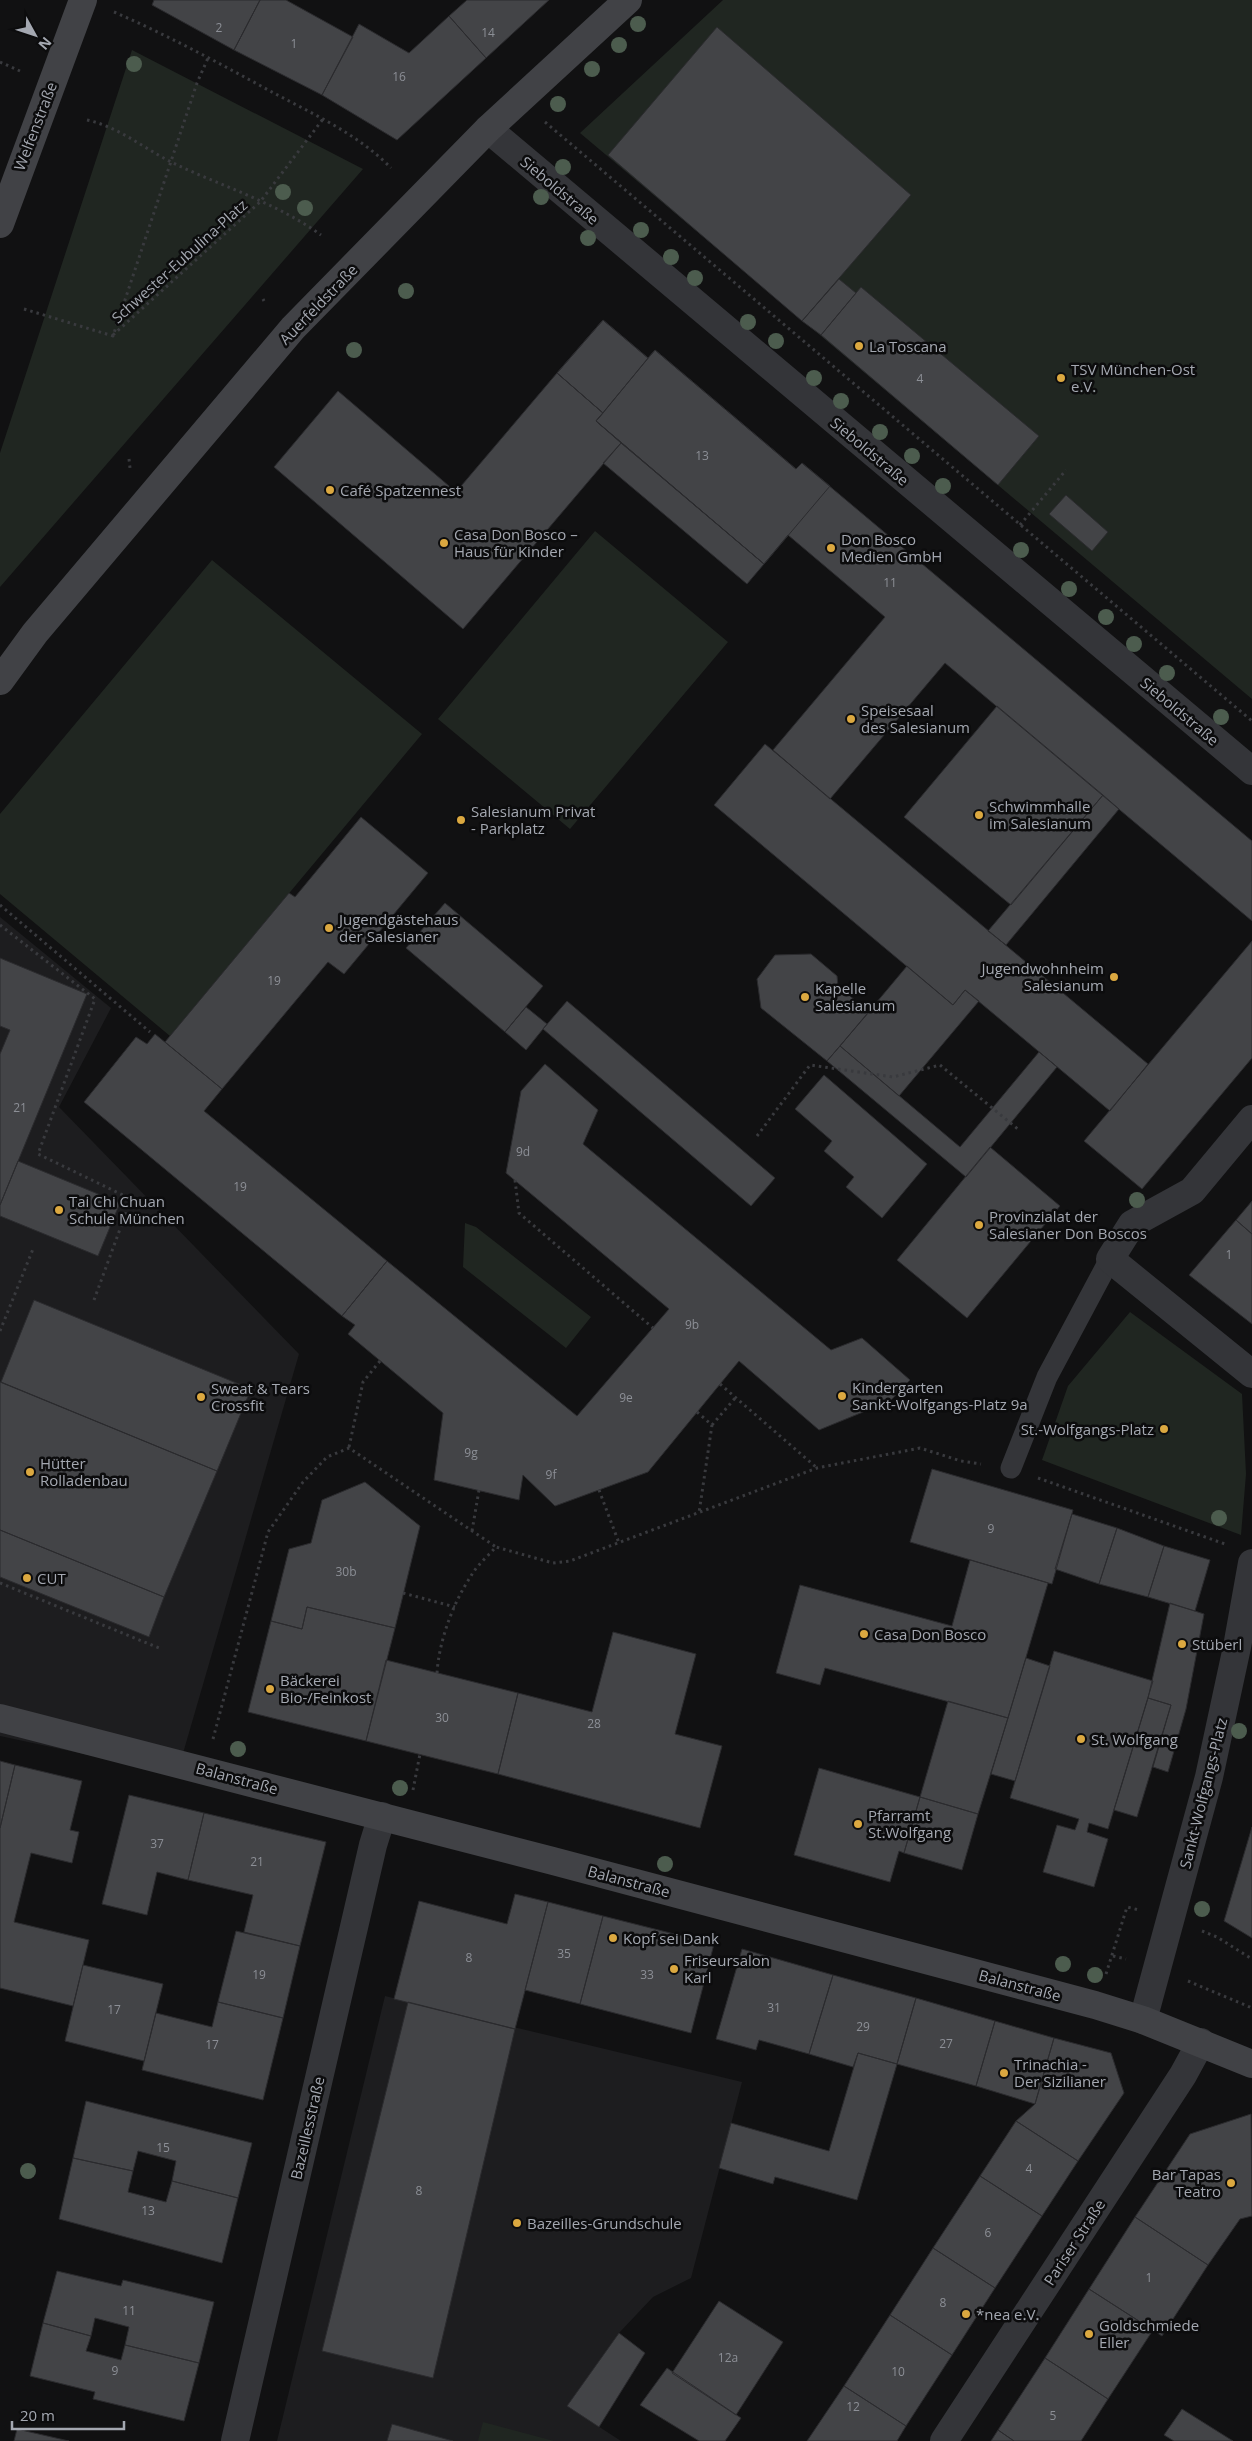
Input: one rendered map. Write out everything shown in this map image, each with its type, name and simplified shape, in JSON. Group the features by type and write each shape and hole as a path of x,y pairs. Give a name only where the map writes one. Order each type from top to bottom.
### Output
{"street":[{"name":"Welfenstraße","path":"0,224 83,0"},
{"name":"Auerfeldstraße","path":"0,680 35,633 293,328 488,129 628,0"},
{"name":"Sieboldstraße","path":"488,129 1252,772"},
{"name":"Auerfeldstraße","path":"0,659 35,633"},
{"path":"1252,1119 1192,1191 1132,1224 1110,1259 1252,1374"},
{"name":"Sankt-Wolfgangs-Platz","path":"1143,2020 1209,1777 1237,1647 1243,1555"},
{"name":"Balanstraße","path":"0,1718 203,1769 1070,1998 1143,2020 1252,2064"},
{"name":"Bazeillesstraße","path":"235,2441 366,1874 382,1816"},
{"name":"Pariser Straße","path":"944,2441 1178,2083 1201,2042"}],"lane":[{"path":"1011,1468 1048,1377 1110,1259"}],"path":[{"path":"123,16 208,58 323,120 378,155 392,168"},
{"name":"Schwester-Eubulina-Platz","path":"113,336 197,83 208,58"},
{"path":"0,62 20,71"},
{"name":"Schwester-Eubulina-Platz","path":"87,120 108,125 171,162 260,202 321,235"},
{"name":"Schwester-Eubulina-Platz","path":"113,336 260,202 323,120"},
{"path":"556,132 1252,721"},
{"name":"Schwester-Eubulina-Platz","path":"24,309 113,336"},
{"path":"1020,525 1066,470"},
{"path":"0,905 150,1032"},
{"path":"0,925 95,999 38,1154 131,1199 94,1300"},
{"path":"757,1136 810,1065 893,1077 940,1065 1019,1130"},
{"path":"515,1180 519,1213 653,1328"},
{"path":"0,1331 33,1249"},
{"path":"349,1448 362,1382 380,1361"},
{"path":"720,1384 817,1468"},
{"path":"699,1513 712,1425 736,1398"},
{"path":"696,1412 712,1425"},
{"path":"349,1448 496,1547 553,1563 570,1561 817,1468 920,1448 961,1461 1011,1468 1243,1555"},
{"path":"203,1769 218,1724 268,1532 303,1482 327,1456 349,1448"},
{"path":"472,1531 479,1490"},
{"path":"599,1490 619,1543"},
{"path":"437,1673 438,1659 455,1607 471,1575 496,1547"},
{"path":"0,1583 159,1648"},
{"path":"403,1593 455,1607"}],"shaded area":[{"name":"TSV München-Ost e.V.","path":"723,0 1252,0 1252,699 580,133"},
{"path":"132,50 363,169 0,587 0,453"},
{"path":"595,531 728,642 570,829 438,719"},
{"path":"212,560 422,734 170,1036 0,894 0,814"},
{"path":"0,917 111,1008 59,1107 299,1354 177,1774 0,1736"},
{"path":"465,1223 476,1227 591,1317 566,1348 463,1267"},
{"path":"1130,1312 1242,1394 1246,1474 1241,1535 1042,1460 1068,1386"},
{"name":"Bazeilles-Grundschule","path":"385,1996 742,2082 691,2278 653,2297 619,2333 567,2406 621,2441 277,2441"},
{"path":"483,2422 554,2441 478,2441"}],"building":[{"path":"154,0 260,0 234,50 152,5"},
{"path":"260,0 286,0 353,37 322,95 234,50"},
{"path":"467,0 549,0 486,58 449,16"},
{"path":"449,16 486,58 397,140 322,95 359,24 409,53"},
{"path":"717,27 911,195 802,321 608,155"},
{"path":"839,279 856,293 821,335 802,321"},
{"path":"861,287 1039,436 998,485 821,335"},
{"path":"603,320 648,358 655,350 796,469 802,463 1252,841 1252,921 945,663 830,799 773,750 885,617 788,535 764,564 596,421 603,413 557,373"},
{"path":"603,320 648,358 603,413 557,373"},
{"path":"655,350 796,469 802,463 830,486 764,564 596,421"},
{"path":"557,373 603,413 596,421 621,443 463,629 274,467 338,391 456,492"},
{"path":"621,443 764,564 747,584 603,463"},
{"path":"1066,495 1108,532 1092,551 1049,514"},
{"path":"997,706 1103,795 1011,905 904,817"},
{"path":"765,744 1148,1064 1110,1111 965,990 953,1005 714,805"},
{"path":"1103,795 1119,809 1006,945 988,931"},
{"path":"361,817 428,873 344,974 328,962 222,1089 165,1042 289,893 295,897"},
{"path":"445,903 543,986 505,1032 406,948"},
{"path":"1252,941 1252,1058 1142,1189 1084,1141"},
{"name":"Kapelle Salesianum","path":"811,954 837,976 838,986 869,1012 827,1061 761,1008 757,979 775,955"},
{"path":"0,958 87,994 0,1205 0,1054 10,1030 0,1026"},
{"path":"907,966 953,1005 965,990 979,1001 899,1096 840,1046"},
{"path":"567,1001 775,1178 751,1206 543,1029"},
{"path":"526,1007 547,1024 526,1050 505,1032"},
{"path":"155,1034 222,1089 204,1111 387,1261 342,1316 84,1102 136,1037 147,1044"},
{"path":"840,1046 960,1147 1039,1052 1057,1067 966,1177 827,1061"},
{"path":"545,1064 598,1110 583,1144 831,1350 862,1338 910,1380 890,1401 819,1430 739,1361 648,1472 555,1506 523,1475 519,1500 434,1480 443,1413 348,1334 355,1325 342,1316 387,1261 577,1416 669,1309 506,1173 521,1091"},
{"path":"824,1075 927,1164 882,1218 846,1187 854,1177 824,1151 832,1141 795,1109"},
{"path":"990,1147 1060,1206 967,1318 897,1260"},
{"name":"Tai Chi Chuan Schule München","path":"18,1161 120,1203 98,1256 0,1216 0,1205"},
{"path":"1252,1201 1252,1234 1236,1220"},
{"path":"1236,1220 1252,1234 1252,1324 1189,1275"},
{"path":"34,1300 251,1389 217,1471 1,1382"},
{"path":"0,1382 217,1471 164,1597 0,1530"},
{"path":"932,1469 1073,1510 1052,1584 910,1542"},
{"path":"365,1482 420,1526 395,1628 307,1607 302,1629 271,1621 289,1549 311,1543 322,1500"},
{"path":"1072,1514 1117,1528 1099,1584 1055,1569"},
{"path":"1117,1528 1164,1546 1148,1597 1099,1584"},
{"path":"0,1530 164,1597 149,1637 0,1577"},
{"path":"1164,1546 1210,1560 1195,1611 1148,1597"},
{"path":"970,1560 1048,1583 1008,1718 825,1668 820,1685 776,1673 800,1585 952,1626"},
{"path":"1170,1603 1204,1614 1186,1709 1168,1772 1153,1767 1171,1705 1148,1698"},
{"path":"307,1607 395,1628 366,1741 248,1712 271,1621 302,1629"},
{"path":"613,1632 696,1654 675,1734 722,1746 700,1828 498,1774 518,1693 592,1712"},
{"name":"St. Wolfgang","path":"1054,1651 1153,1681 1108,1829 1089,1823 1087,1832 1108,1839 1094,1887 1043,1872 1057,1825 1075,1830 1079,1819 1010,1798"},
{"path":"1026,1658 1050,1666 1015,1781 991,1774"},
{"path":"386,1660 518,1693 498,1774 366,1741"},
{"path":"1148,1698 1171,1705 1137,1817 1114,1810"},
{"path":"948,1701 1008,1718 978,1814 920,1797"},
{"path":"0,1761 15,1765 0,1828"},
{"path":"15,1765 82,1781 70,1830 79,1832 72,1863 31,1853 14,1922 89,1940 73,2006 0,1988 0,1828"},
{"name":"Pfarramt St.Wolfgang","path":"819,1768 920,1797 904,1853 899,1851 890,1882 794,1855"},
{"path":"129,1795 204,1813 188,1880 157,1872 147,1915 102,1904"},
{"path":"920,1797 978,1814 962,1870 904,1853"},
{"path":"204,1813 326,1842 300,1946 244,1932 253,1895 188,1880"},
{"path":"1252,1827 1252,1938 1224,1921"},
{"path":"515,1894 548,1902 515,2029 394,1999 419,1901 507,1924"},
{"path":"548,1902 603,1916 580,2004 525,1990"},
{"path":"603,1916 714,1944 691,2033 580,2004"},
{"path":"236,1931 300,1946 283,2018 218,2002"},
{"path":"742,1949 833,1975 809,2054 759,2040 756,2050 716,2039"},
{"path":"83,1965 163,1984 144,2061 65,2041"},
{"path":"833,1975 916,1998 897,2064 858,2053 853,2067 809,2054"},
{"path":"916,1998 995,2021 976,2086 897,2064"},
{"path":"218,2002 283,2018 263,2100 142,2070 156,2013 212,2027"},
{"path":"408,2002 515,2029 433,2378 322,2351"},
{"path":"995,2021 1054,2038 1035,2104 976,2086"},
{"path":"1054,2038 1111,2053 1124,2093 1078,2161 1016,2121 1035,2104"},
{"path":"858,2053 897,2064 857,2200 775,2177 773,2184 719,2168 731,2123 829,2151"},
{"path":"86,2101 252,2143 238,2198 172,2181 176,2161 138,2151 133,2171 73,2158"},
{"path":"1251,2114 1252,2216 1240,2219 1208,2265 1135,2217 1190,2134"},
{"path":"1016,2121 1078,2161 1042,2216 980,2176"},
{"path":"73,2158 133,2171 128,2192 166,2202 172,2181 238,2198 222,2263 59,2219"},
{"path":"980,2176 1042,2216 995,2288 933,2248"},
{"path":"1135,2217 1208,2265 1162,2336 1089,2289"},
{"path":"933,2248 995,2288 952,2355 890,2315"},
{"path":"57,2271 121,2286 123,2280 214,2302 199,2363 125,2345 129,2327 95,2318 91,2336 43,2323"},
{"path":"1089,2289 1153,2330 1108,2399 1045,2358"},
{"path":"719,2301 783,2342 736,2415 672,2373"},
{"path":"890,2315 952,2355 906,2426 844,2386"},
{"path":"43,2323 91,2336 86,2351 121,2360 125,2345 199,2363 184,2421 93,2399 95,2392 30,2376"},
{"path":"619,2333 645,2353 599,2427 567,2406"},
{"path":"1045,2358 1108,2399 1081,2441 1014,2441 998,2430"},
{"path":"667,2368 741,2418 725,2441 699,2441 640,2405"},
{"path":"844,2386 906,2426 897,2441 807,2441"},
{"path":"1182,2409 1233,2441 1174,2441 1164,2435"},
{"path":"392,2424 453,2441 387,2441"},
{"path":"17,2429 69,2441 14,2441"},
{"path":"998,2430 1014,2441 991,2441"}],"place":[{"name":"La Toscana","path":"859,346"},
{"name":"TSV München-Ost e.V.","path":"1061,378"},
{"name":"Café Spatzennest","path":"330,490"},
{"name":"Casa Don Bosco – Haus für Kinder","path":"444,543"},
{"name":"Don Bosco Medien GmbH","path":"831,548"},
{"name":"Speisesaal des Salesianum","path":"851,719"},
{"name":"Schwimmhalle im Salesianum","path":"979,815"},
{"name":"Salesianum Privat - Parkplatz","path":"461,820"},
{"name":"Jugendgästehaus der Salesianer","path":"329,928"},
{"name":"Jugendwohnheim Salesianum","path":"1114,977"},
{"name":"Kapelle Salesianum","path":"805,997"},
{"name":"Tai Chi Chuan Schule München","path":"59,1210"},
{"name":"Provinzialat der Salesianer Don Boscos","path":"979,1225"},
{"name":"Kindergarten Sankt-Wolfgangs-Platz 9a","path":"842,1396"},
{"name":"Sweat & Tears Crossfit","path":"201,1397"},
{"name":"St.-Wolfgangs-Platz","path":"1164,1429"},
{"name":"Hütter Rolladenbau","path":"30,1472"},
{"name":"CUT","path":"27,1578"},
{"name":"Casa Don Bosco","path":"864,1634"},
{"name":"Stüberl","path":"1182,1644"},
{"name":"Bäckerei Bio-/Feinkost","path":"270,1689"},
{"name":"St. Wolfgang","path":"1081,1739"},
{"name":"Pfarramt St.Wolfgang","path":"858,1824"},
{"name":"Kopf sei Dank","path":"613,1938"},
{"name":"Friseursalon Karl","path":"674,1969"},
{"name":"Trinachia - Der Sizilianer","path":"1004,2073"},
{"name":"Bar Tapas Teatro","path":"1231,2183"},
{"name":"Bazeilles-Grundschule","path":"517,2223"},
{"name":"*nea e.V.","path":"966,2314"},
{"name":"Goldschmiede Eller","path":"1089,2334"}]}
